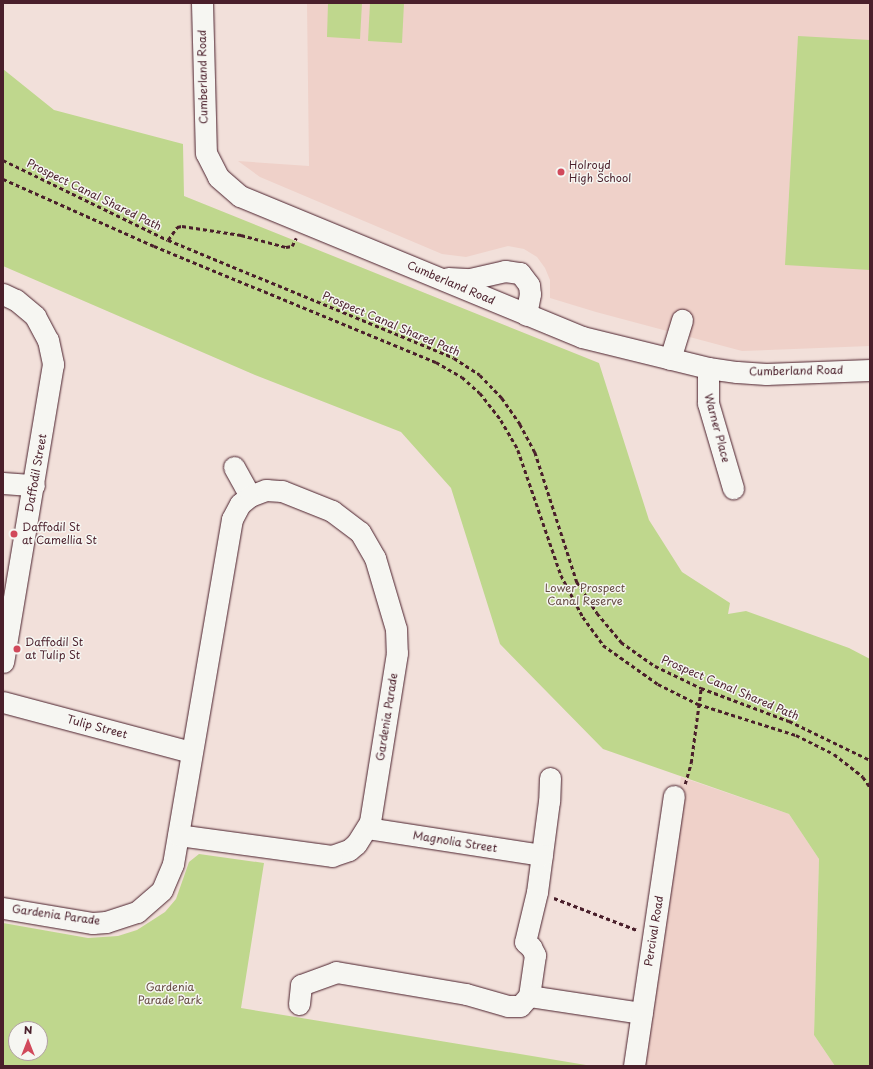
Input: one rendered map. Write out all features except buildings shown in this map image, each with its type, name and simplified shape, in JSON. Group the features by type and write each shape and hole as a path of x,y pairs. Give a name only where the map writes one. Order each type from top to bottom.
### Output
{"street":[{"name":"Cumberland Road","path":"202,3 204,132 209,162 218,177 235,192 435,277 582,337 708,368 766,374 870,370"},
{"path":"435,277 460,280 505,271 520,273 529,285 530,294 526,314"},
{"name":"Daffodil Street","path":"3,294 30,311 40,323 48,340 53,364 34,485 3,662"},
{"path":"670,359 682,320"},
{"name":"Warner Place","path":"708,368 706,383 708,403 733,488"},
{"path":"234,468 250,496"},
{"path":"3,483 34,485"},
{"name":"Gardenia Parade","path":"3,908 93,923 129,916 146,906 164,886 171,873 232,519 240,504 250,496 266,490 282,491 332,511 360,532 375,558 398,640 368,828"},
{"name":"Tulip Street","path":"3,702 191,752"},
{"path":"299,1004 301,985 336,972 466,994 508,1006 520,1006 529,996 534,950 525,942 537,892 550,778"},
{"name":"Percival Road","path":"634,1066 674,796"},
{"path":"178,835 325,857 349,850 368,828"},
{"name":"Magnolia Street","path":"368,828 542,855"},
{"path":"529,996 642,1013"}],"path":[{"name":"Prospect Canal Shared Path","path":"3,160 168,240 454,358 480,375 507,404 535,452 577,582 597,613 621,642 655,666 701,688 789,721 870,760"},
{"path":"3,179 154,246 436,362 462,377 480,393 501,420 518,450 561,575 583,617 603,645 658,684 698,704 796,735 834,754 863,777 870,787"},
{"path":"168,240 177,227 182,226 241,235 286,247 292,246 304,222"},
{"path":"674,796 685,784 691,763 701,688"},
{"path":"537,892 653,936"}],"shaded area":[{"name":"Holroyd High School","path":"307,3 870,3 870,346 742,351 596,312 550,298 550,280 545,268 537,257 524,249 508,246 466,257 442,254 260,177 238,161 309,166"},
{"path":"681,777 789,814 819,859 814,1035 835,1066 631,1066"}],"green space":[{"path":"328,3 362,3 360,39 327,37"},
{"path":"370,3 404,3 402,43 368,41"},
{"path":"798,36 870,40 870,270 785,265"},
{"name":"Lower Prospect Canal Reserve","path":"3,69 54,110 183,144 184,196 599,363 649,520 682,572 730,603 728,614 746,611 849,648 870,659 870,1066 835,1066 814,1035 819,859 789,814 603,749 500,644 451,488 401,432 255,375 3,266"},
{"name":"Gardenia Parade Park","path":"199,854 264,863 241,1008 592,1066 3,1066 3,923 88,938 118,936 137,930 165,912 176,899 189,862"}],"place":[{"name":"Holroyd High School","path":"561,172"},
{"name":"Daffodil St at Camellia St","path":"14,534"},
{"name":"Daffodil St at Tulip St","path":"17,649"}]}
